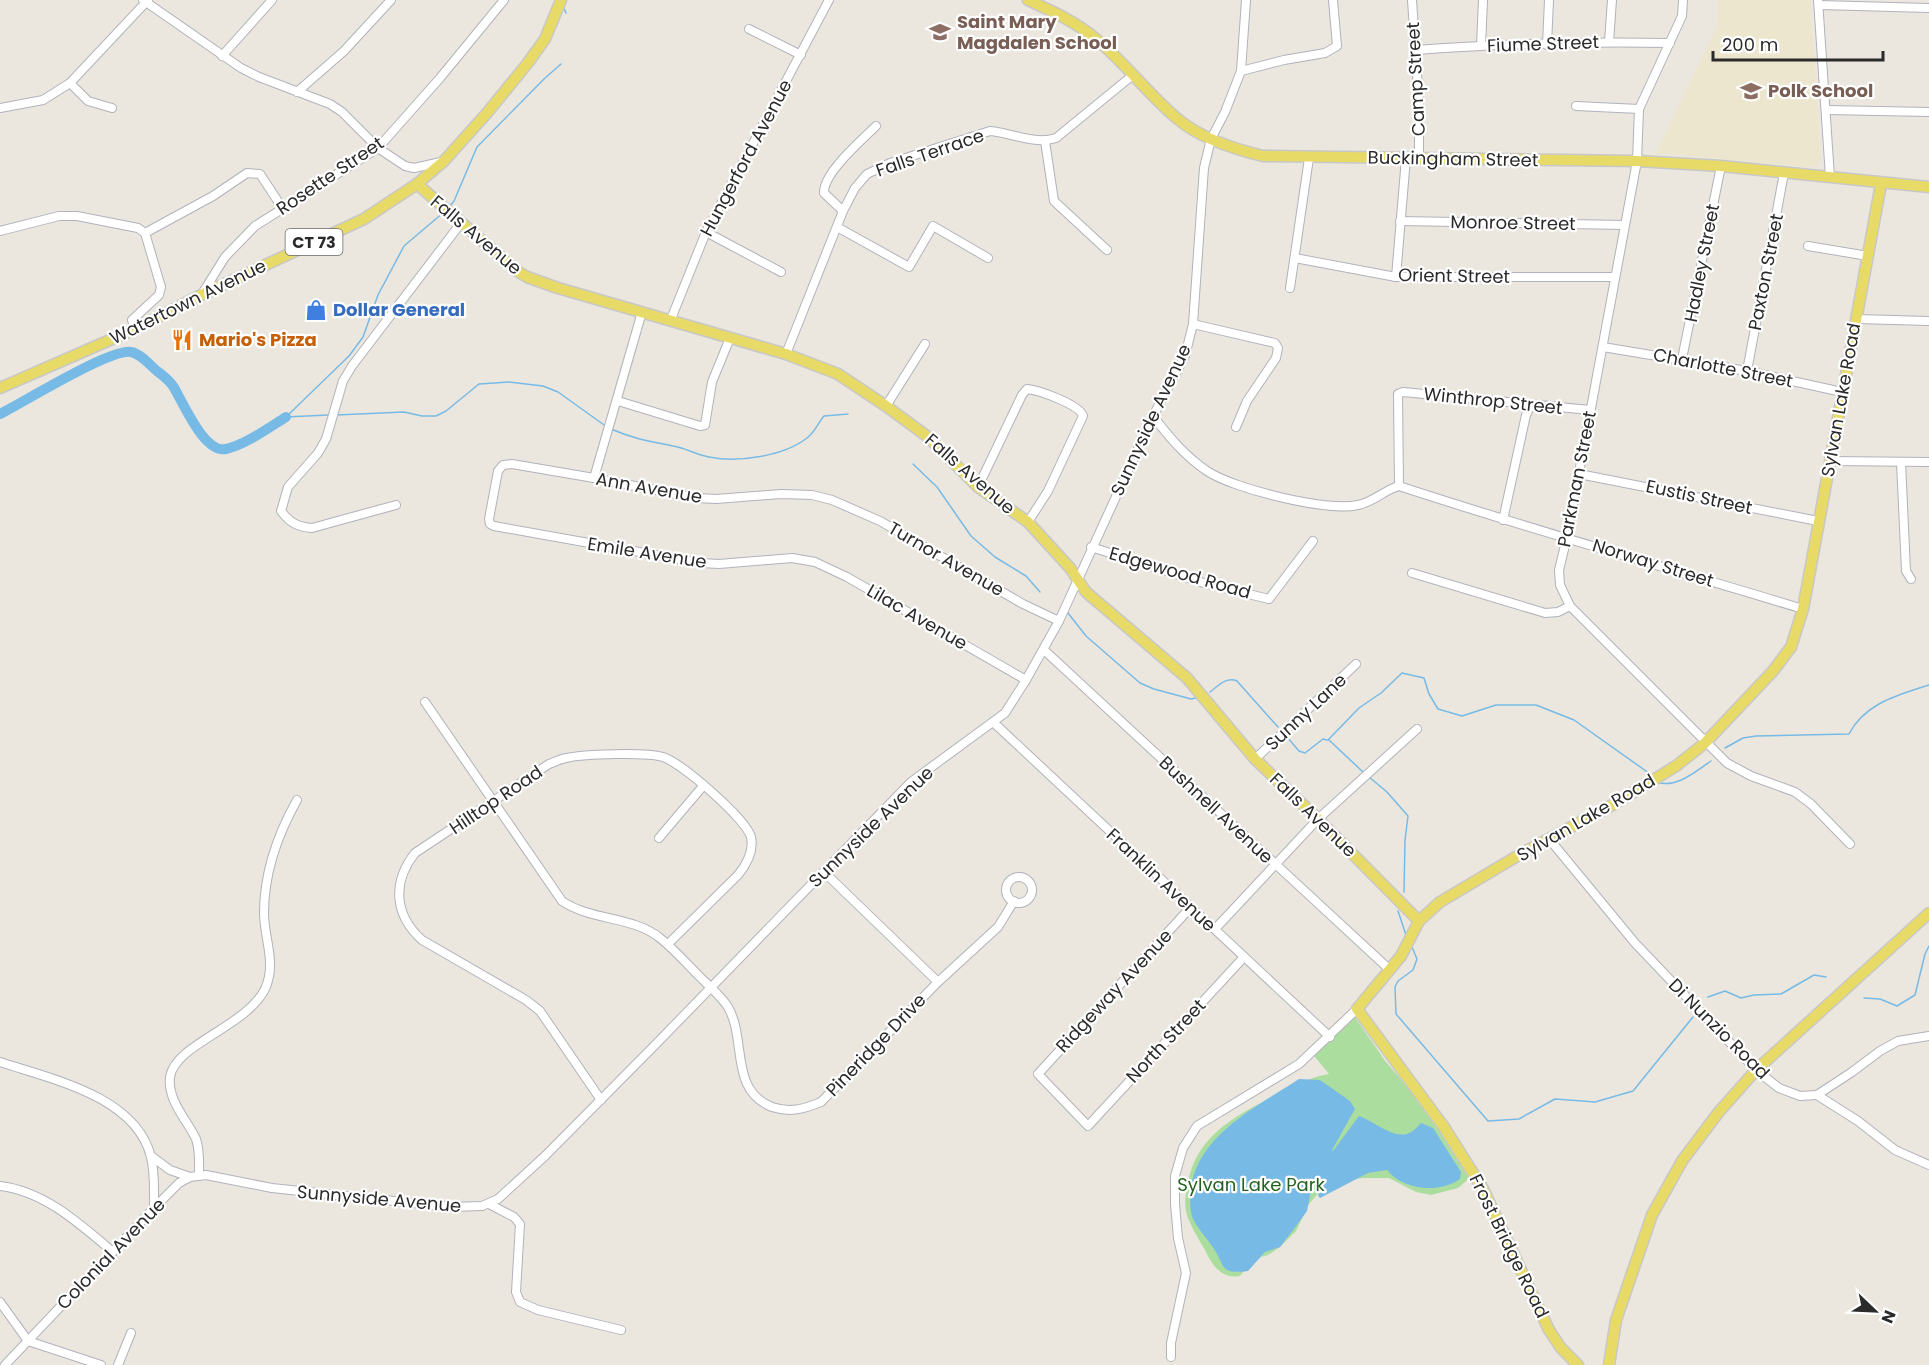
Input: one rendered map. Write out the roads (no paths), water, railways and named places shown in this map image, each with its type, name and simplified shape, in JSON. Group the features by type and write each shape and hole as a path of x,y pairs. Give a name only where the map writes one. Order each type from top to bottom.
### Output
{"main road":[{"name":"Buckingham Street","path":"1029,0 1066,18 1096,39 1179,121 1211,140 1263,156 1637,161 1721,166 1881,184 1929,187"},
{"name":"Watertown Avenue","path":"0,388 135,329 201,295 364,219 417,184 444,161 539,47 560,4"},
{"name":"Falls Avenue","path":"417,184 522,275 558,288 786,354 838,374 886,406 928,437 978,487 1028,522 1077,578 1086,592 1187,678 1255,759 1419,921"},
{"name":"Sylvan Lake Road","path":"1357,1009 1410,940 1419,921 1440,902 1655,779 1705,743 1773,671 1791,647 1803,609 1881,184"},
{"path":"1609,1365 1616,1320 1652,1215 1682,1161 1718,1113 1756,1070 1929,913"},
{"name":"Frost Bridge Road","path":"1357,1009 1444,1127 1483,1189 1549,1330 1561,1348 1578,1365"}],"street":[{"path":"222,56 272,0"},
{"path":"297,92 344,51 391,0"},
{"name":"Rosette Street","path":"201,295 225,257 255,226 378,148 440,78 504,0"},
{"name":"Hungerford Avenue","path":"671,319 706,232 829,0"},
{"name":"Sunnyside Avenue","path":"194,1176 215,1176 286,1190 417,1204 462,1207 489,1204 513,1187 601,1100 912,782 993,722 1012,704 1059,621 1153,416 1185,356 1193,324 1204,168 1211,140 1241,71 1246,0"},
{"path":"1241,71 1325,53 1337,46 1333,0"},
{"name":"Camp Street","path":"1412,0 1419,104 1419,159"},
{"path":"1481,46 1483,0"},
{"path":"1547,45 1549,0"},
{"path":"1609,42 1612,0"},
{"path":"1576,106 1639,109 1683,15 1683,0"},
{"path":"0,108 43,99 70,83 145,1 222,56 259,77 330,104 342,112 378,148 405,166 414,168 444,161"},
{"path":"1830,177 1819,3 1929,8"},
{"path":"749,29 801,55"},
{"name":"Fiume Street","path":"1416,50 1609,42 1670,43"},
{"path":"1107,250 1054,201 1045,141 1056,138 1133,75"},
{"path":"70,83 88,101 112,108"},
{"name":"Parkman Street","path":"1639,109 1637,161 1559,570 1560,585 1570,606 1726,763 1750,776 1795,792 1811,804 1850,844"},
{"path":"1827,110 1929,112"},
{"path":"843,212 824,193 826,182 842,160 876,126"},
{"name":"Falls Terrace","path":"786,354 843,212 855,188 867,174 890,162 990,131 1006,132 1035,141 1045,141"},
{"path":"1290,288 1309,158"},
{"path":"1396,277 1406,158"},
{"name":"Hadley Street","path":"1682,359 1721,166"},
{"path":"145,233 213,196 247,173 260,174 283,208"},
{"name":"Paxton Street","path":"1747,371 1784,173"},
{"path":"0,231 59,216 77,216 138,228 145,233 161,287 159,296 132,320 135,329"},
{"path":"396,505 312,528 300,527 288,520 281,511 288,487 318,453 326,439 343,381 352,366 458,221"},
{"name":"Monroe Street","path":"1400,221 1625,225"},
{"path":"837,227 909,267 933,226 988,258"},
{"path":"706,232 781,272"},
{"path":"1808,246 1868,256"},
{"name":"Orient Street","path":"1295,258 1396,277 1615,277"},
{"path":"594,478 642,312"},
{"path":"1856,319 1929,321"},
{"path":"1193,324 1275,343 1278,348 1276,358 1247,401 1236,427"},
{"path":"618,401 700,426 705,425 712,381 730,338"},
{"path":"886,406 925,344"},
{"name":"Charlotte Street","path":"1603,347 1747,371 1842,392"},
{"path":"978,487 1027,389 1047,394 1079,409 1083,416 1048,491 1028,522"},
{"name":"Winthrop Street","path":"1399,486 1398,394 1403,392 1590,410"},
{"path":"1503,520 1526,415 1532,405"},
{"path":"1153,416 1177,447 1209,473 1240,485 1300,502 1334,506 1356,506 1373,501 1389,489 1399,486"},
{"path":"1831,461 1929,462"},
{"path":"1901,462 1906,572 1911,579"},
{"name":"Ann Avenue","path":"490,524 498,471 503,465 512,464 697,498 716,499 781,494 812,495 832,500"},
{"name":"Eustis Street","path":"1579,474 1818,521"},
{"name":"Norway Street","path":"1399,486 1503,520 1567,537 1803,609"},
{"name":"Turnor Avenue","path":"832,500 880,521 1023,604 1059,621"},
{"name":"Emile Avenue","path":"490,524 552,538 700,563 792,558 806,560"},
{"name":"Edgewood Road","path":"1091,547 1207,584 1269,599 1313,541"},
{"name":"Lilac Avenue","path":"806,560 846,577 1026,680"},
{"path":"1412,573 1545,613 1558,612 1570,606"},
{"name":"Bushnell Avenue","path":"1044,650 1389,969"},
{"name":"Sunny Lane","path":"1255,759 1356,664"},
{"name":"Pineridge Drive","path":"425,702 562,901 577,910 650,931 668,944 728,1006 734,1022 743,1078 754,1095 766,1104 783,1111 803,1110 821,1102 938,981 998,927 1014,902"},
{"name":"Franklin Avenue","path":"993,722 1330,1036"},
{"path":"1215,929 1318,819 1417,729"},
{"name":"Hilltop Road","path":"601,1100 540,1011 526,1000 422,940 408,924 400,907 402,873 416,853 549,764 579,756 663,757 677,764 740,818 751,837 752,847 745,867 668,944"},
{"path":"659,838 703,786"},
{"path":"151,1156 170,1170 194,1176 200,1161 197,1141 171,1092 172,1067 182,1055 240,1017 252,1006 264,989 270,974 271,957 264,914 265,888 276,844 297,800"},
{"name":"Di Nunzio Road","path":"1550,840 1635,943 1756,1070 1779,1088 1800,1096 1817,1095"},
{"path":"824,872 938,981"},
{"name":"Ridgeway Avenue","path":"1088,1126 1038,1074 1190,908"},
{"name":"North Street","path":"1088,1126 1244,957"},
{"name":"Sylvan Lake Road","path":"1171,1357 1171,1343 1186,1273 1178,1238 1175,1204 1175,1176 1183,1148 1197,1126 1299,1064 1357,1009"},
{"path":"1929,1036 1898,1041 1880,1050 1817,1095 1858,1121 1894,1150 1929,1165"},
{"path":"0,1062 74,1087 121,1112 141,1132 151,1156 154,1208"},
{"name":"Colonial Avenue","path":"5,1365 154,1208 180,1183 194,1176"},
{"path":"0,1186 31,1194 57,1208 113,1252"},
{"path":"489,1204 514,1217 520,1224 516,1292 520,1302 538,1310 621,1330"},
{"path":"0,1302 28,1341 101,1365"},
{"path":"118,1365 131,1333"}],"water":[{"name":"Sylvan Lake Park","path":"1299,1079 1320,1080 1350,1101 1355,1109 1333,1151 1359,1116 1397,1134 1411,1132 1421,1123 1433,1128 1461,1172 1460,1179 1442,1187 1422,1188 1402,1182 1387,1170 1368,1173 1320,1198 1318,1196 1322,1182 1318,1178 1311,1190 1307,1211 1280,1247 1265,1252 1248,1271 1227,1270 1193,1219 1190,1203 1196,1168 1205,1152 1233,1123"}],"waterway":[{"path":"563,6 566,13"},
{"path":"449,207 454,201 477,147 561,64"},
{"path":"287,416 349,356 363,337 378,295 404,246 444,212"},
{"path":"0,414 105,358 131,352 142,357 170,382 202,435 210,444 218,448 226,449 241,444 286,417"},
{"path":"336,415 404,412 436,416 446,411 479,384 509,382 543,386 558,392 607,427"},
{"path":"611,429 705,456 733,459 774,454 810,436 824,416 848,414"},
{"path":"286,417 328,415"},
{"path":"913,464 937,487 971,536 995,557 1026,576 1040,592"},
{"path":"1068,613 1086,636 1140,683 1191,699 1196,698"},
{"path":"1328,740 1359,708 1381,693 1402,673 1424,678 1429,694 1438,709 1462,716 1496,705 1536,705 1574,720 1653,776"},
{"path":"1210,692 1226,681 1237,681 1278,727"},
{"path":"1725,748 1743,738 1756,736 1849,734 1856,723 1873,708 1894,697 1929,685"},
{"path":"1287,737 1299,751 1305,753 1323,739 1327,740"},
{"path":"1329,740 1363,772"},
{"path":"1657,782 1664,784 1678,781 1711,761"},
{"path":"1369,777 1387,792 1408,816 1404,892"},
{"path":"1398,911 1406,935"},
{"path":"1864,998 1880,999 1897,1006 1915,995 1929,946"},
{"path":"1412,947 1417,959 1413,970 1398,981 1395,987 1396,1014 1488,1121 1519,1119 1555,1099 1595,1102 1633,1091 1693,1017"},
{"path":"1708,997 1725,991 1741,998 1781,994 1814,975 1826,977"}],"place":[{"name":"Saint Mary Magdalen School","path":"940,32"},
{"name":"Polk School","path":"1751,91"},
{"name":"Dollar General","path":"316,310"},
{"name":"Mario's Pizza","path":"182,340"}]}
